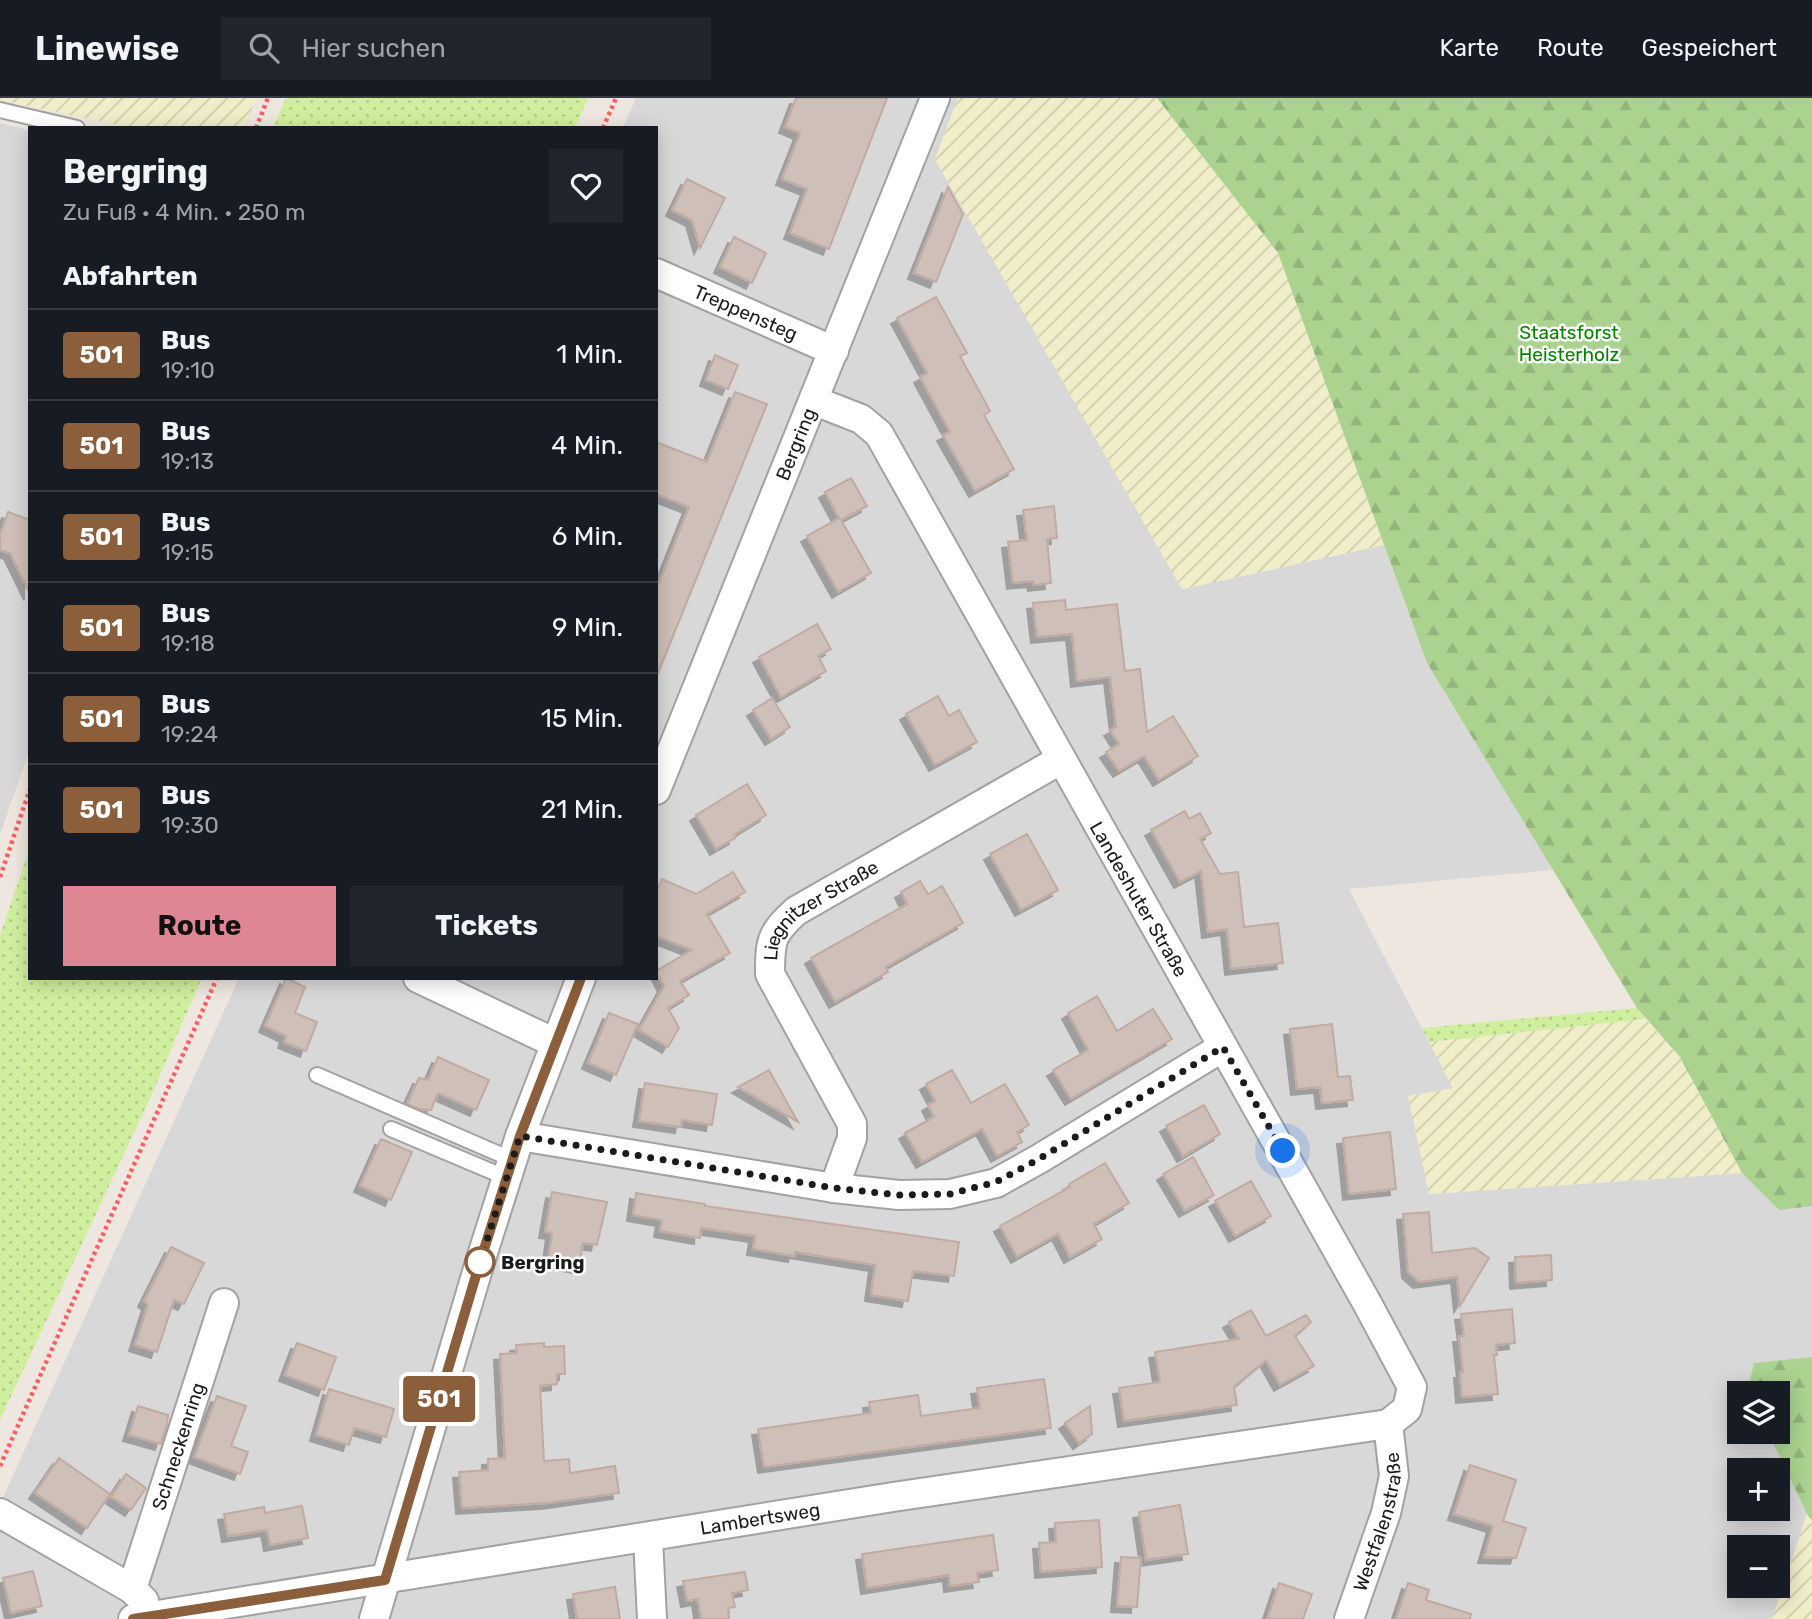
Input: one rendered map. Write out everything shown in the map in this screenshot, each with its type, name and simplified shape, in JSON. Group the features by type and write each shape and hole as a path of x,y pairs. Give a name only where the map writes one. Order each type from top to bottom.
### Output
{"street":[{"name":"Bergring","path":"658,785 935,98"},
{"name":"Treppensteg","path":"658,274 834,351"},
{"name":"Landeshuter Straße","path":"815,401 861,419 879,434 1223,1047 1412,1387 1407,1409 1388,1424"},
{"name":"Liegnitzer Straße","path":"834,1188 852,1138 852,1124 770,974 770,948 777,929 796,911 1060,760"},
{"path":"422,980 555,1043"},
{"path":"374,1619 513,1158 580,980"},
{"path":"513,1158 899,1195 950,1194 996,1182 1039,1159 1223,1047"},
{"name":"Schneckenring","path":"132,1589 224,1303"},
{"name":"Lambertsweg","path":"149,1617 893,1497 1388,1424"},
{"name":"Westfalenstraße","path":"1349,1619 1386,1513 1394,1476 1388,1424"},
{"path":"0,1513 132,1589 149,1617"},
{"path":"648,1538 652,1619"}],"lane":[{"path":"0,110 69,126"},
{"path":"317,1075 513,1158"},
{"path":"391,1129 513,1158"}],"path":[{"path":"257,126 268,98"},
{"path":"604,126 616,98"},
{"path":"0,877 28,795"},
{"path":"0,1466 216,980"}],"shaded area":[{"path":"257,98 244,126 122,126 0,100"},
{"path":"636,98 958,98 935,159 1182,589 1384,545 1427,663 1553,870 1349,889 1453,1088 1429,1194 1742,1173 1779,1210 1812,1206 1812,1357 1754,1363 1750,1381 1727,1381 1727,1444 1774,1444 1780,1458 1727,1458 1727,1521 1790,1521 1790,1478 1807,1514 1790,1565 1790,1535 1727,1535 1727,1598 1779,1598 1772,1619 0,1619 0,1504 238,980 658,980 658,126 624,126"},
{"path":"958,98 1157,98 1278,253 1384,545 1182,589 935,159"},
{"path":"0,123 28,130 28,754 0,835"},
{"path":"1645,1019 1680,1057 1742,1173 1429,1194 1408,1096 1453,1088 1429,1042"},
{"path":"1807,1514 1812,1521 1812,1619 1772,1619 1779,1598 1790,1598 1790,1565"}],"green space":[{"path":"286,98 588,98 576,126 274,126"},
{"name":"Staatsforst Heisterholz","path":"1157,98 1812,98 1812,1206 1779,1210 1742,1173 1680,1057 1637,1008 1427,663 1278,253"},
{"path":"28,853 28,980 201,980 151,1096 0,1420 0,936"},
{"path":"1637,1008 1645,1019 1429,1042 1422,1028"},
{"path":"1812,1357 1812,1521 1790,1478 1790,1458 1780,1458 1774,1444 1790,1444 1790,1381 1750,1381 1754,1363"}],"building":[{"path":"796,98 887,98 829,249 790,233 807,189 782,179 800,133 785,127"},
{"path":"687,179 725,198 700,248 692,220 672,210"},
{"path":"948,187 963,214 936,282 914,273"},
{"path":"734,237 766,253 752,283 720,267"},
{"path":"936,297 967,353 960,356 990,411 984,415 1014,469 975,491 943,435 950,432 920,377 927,373 897,318"},
{"path":"715,355 738,365 728,389 706,380"},
{"path":"735,392 767,404 658,673 658,585 689,507 658,495 658,443 707,462"},
{"path":"851,478 867,506 841,520 871,573 838,592 807,536 839,518 825,492"},
{"path":"1054,506 1057,538 1047,539 1051,583 1013,583 1008,542 1027,540 1023,510"},
{"path":"8,512 28,519 28,590 10,553 0,550 0,535"},
{"path":"1065,600 1066,610 1117,604 1125,671 1140,669 1147,732 1173,716 1198,756 1159,780 1144,756 1119,771 1106,752 1119,744 1110,730 1116,727 1110,677 1077,681 1072,634 1037,637 1033,603"},
{"path":"817,624 831,649 818,656 826,671 781,697 759,657"},
{"path":"938,696 949,716 959,710 977,742 935,765 906,714"},
{"path":"772,698 790,727 771,739 753,710"},
{"path":"747,784 766,815 716,849 696,815"},
{"path":"1185,811 1189,819 1200,813 1211,833 1200,839 1220,874 1238,872 1244,927 1278,923 1283,963 1231,969 1227,929 1208,932 1201,871 1180,882 1151,830"},
{"path":"1027,834 1058,890 1021,910 990,854"},
{"path":"733,872 745,892 707,914 730,953 680,981 689,995 668,1008 679,1028 668,1047 639,1030 664,986 658,970 692,950 658,937 658,889 662,879 696,894"},
{"path":"920,881 928,894 942,886 963,923 886,967 888,972 835,1002 811,958 907,904 901,892"},
{"path":"285,980 305,987 295,1013 317,1022 306,1051 284,1042 286,1036 265,1026"},
{"path":"1097,996 1117,1031 1153,1009 1172,1039 1071,1099 1053,1070 1088,1050 1068,1013"},
{"path":"609,1013 638,1024 616,1075 588,1063"},
{"path":"1332,1024 1338,1077 1350,1076 1353,1100 1322,1103 1320,1087 1297,1089 1290,1029"},
{"path":"438,1057 489,1080 476,1110 438,1093 431,1110 407,1104 419,1078 428,1080"},
{"path":"769,1070 798,1122 738,1087"},
{"path":"952,1070 971,1103 1005,1084 1029,1125 1017,1132 1022,1142 997,1156 982,1129 922,1162 905,1133 934,1117 928,1105 935,1101 926,1084"},
{"path":"645,1083 717,1094 712,1125 682,1120 681,1127 639,1121"},
{"path":"1204,1105 1220,1134 1183,1156 1166,1126"},
{"path":"1390,1132 1396,1189 1349,1194 1343,1138"},
{"path":"381,1139 412,1152 391,1200 360,1186"},
{"path":"1193,1157 1214,1195 1185,1211 1163,1174"},
{"path":"1105,1163 1129,1203 1094,1224 1102,1239 1070,1257 1058,1234 1017,1257 1000,1226 1070,1187 1069,1184"},
{"path":"1251,1181 1271,1216 1235,1236 1215,1201"},
{"path":"552,1192 607,1202 597,1245 583,1243 579,1267 548,1261 552,1233 545,1232"},
{"path":"636,1193 705,1206 959,1242 954,1276 913,1271 908,1301 871,1295 875,1265 795,1252 794,1256 753,1249 755,1236 701,1228 700,1238 660,1231 662,1220 633,1215"},
{"path":"1429,1212 1432,1253 1475,1248 1489,1258 1460,1306 1457,1277 1419,1282 1408,1272 1403,1214"},
{"path":"171,1247 204,1263 184,1304 174,1300 157,1352 135,1345 148,1304 144,1301"},
{"path":"1551,1255 1552,1280 1516,1283 1515,1257"},
{"path":"1512,1309 1515,1343 1496,1345 1497,1355 1494,1355 1498,1394 1462,1397 1460,1372 1463,1372 1459,1336 1464,1336 1461,1314"},
{"path":"1251,1310 1266,1336 1306,1315 1311,1322 1295,1336 1314,1366 1280,1385 1266,1360 1234,1387 1237,1405 1124,1421 1119,1388 1160,1382 1155,1352 1239,1339 1229,1322"},
{"path":"297,1343 336,1357 324,1390 285,1375"},
{"path":"544,1343 544,1347 564,1346 565,1374 557,1374 557,1384 540,1386 544,1461 569,1459 570,1473 615,1466 619,1493 547,1503 462,1508 459,1472 488,1470 488,1459 505,1458 500,1354 517,1353 516,1345"},
{"path":"1044,1379 1051,1428 764,1467 758,1429 871,1413 869,1402 918,1395 921,1416 980,1408 977,1388"},
{"path":"329,1389 394,1409 386,1437 354,1428 349,1445 316,1435"},
{"path":"217,1396 246,1406 231,1446 248,1452 240,1474 194,1457"},
{"path":"138,1406 168,1415 161,1444 129,1435"},
{"path":"1090,1406 1092,1434 1079,1443 1065,1423"},
{"path":"59,1458 110,1494 87,1528 35,1493"},
{"path":"1470,1465 1516,1480 1503,1521 1526,1528 1516,1558 1484,1557 1493,1526 1454,1514"},
{"path":"126,1474 146,1488 131,1510 111,1497"},
{"path":"1180,1505 1188,1554 1146,1560 1139,1512"},
{"path":"302,1506 308,1538 270,1545 267,1530 228,1536 224,1514 264,1507 265,1513"},
{"path":"1099,1520 1102,1567 1041,1572 1039,1543 1056,1542 1055,1523"},
{"path":"993,1535 998,1570 977,1573 979,1582 950,1586 949,1575 867,1588 862,1554"},
{"path":"1121,1557 1141,1558 1137,1607 1117,1606"},
{"path":"33,1571 42,1606 11,1613 3,1578"},
{"path":"745,1572 748,1590 732,1593 735,1607 728,1608 729,1619 701,1619 698,1599 687,1601 683,1581"},
{"path":"1279,1583 1312,1594 1303,1619 1267,1619"},
{"path":"1408,1583 1429,1590 1426,1600 1471,1614 1470,1619 1396,1619"},
{"path":"615,1587 620,1619 577,1619 573,1594"}],"bus line":[{"name":"501","path":"133,1619 385,1580 520,1136 580,980"}],"place":[{"name":"Bergring","path":"480,1262"}],"route":[{"path":"480,1262 520,1136 834,1188 899,1195 950,1194 996,1182 1039,1159 1223,1047 1283,1151"}]}
